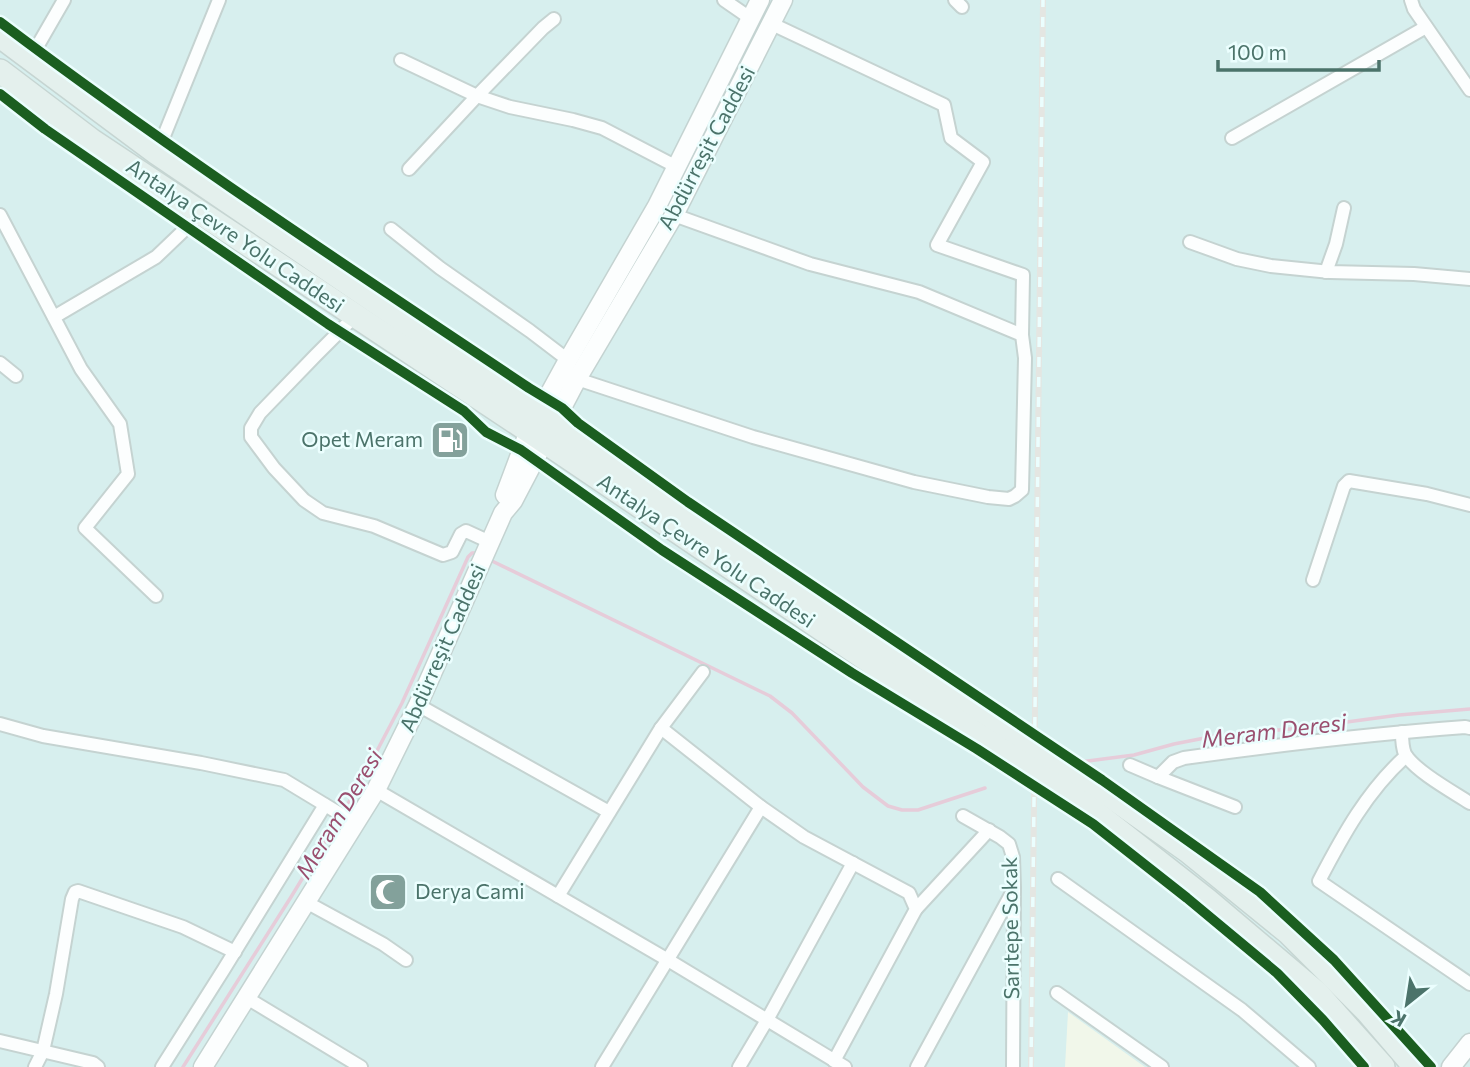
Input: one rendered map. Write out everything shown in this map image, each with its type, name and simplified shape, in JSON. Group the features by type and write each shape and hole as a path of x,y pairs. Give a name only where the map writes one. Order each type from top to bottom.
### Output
{"highway":[{"name":"Antalya Çevre Yolu Caddesi","path":"0,36 157,153 541,427 1097,800 1188,851 1289,933 1367,1011 1415,1067"},
{"name":"Antalya Çevre Yolu Caddesi","path":"0,71 91,140 355,316 541,427"},
{"name":"Antalya Çevre Yolu Caddesi","path":"1097,800 1207,900 1317,993 1382,1067"}],"main road":[{"name":"Abdürreşit Caddesi","path":"203,1067 306,902 352,821 376,790 418,705 503,513 505,496 541,427 568,360 657,206 760,0"},
{"name":"Abdürreşit Caddesi","path":"541,427 578,379 674,215 783,0"},
{"path":"1451,1067 1470,1043"}],"street":[{"path":"30,59 64,0"},
{"path":"157,153 219,0"},
{"path":"723,0 750,18"},
{"path":"1411,0 1414,9 1470,90"},
{"path":"409,169 554,19"},
{"path":"578,379 753,437 914,482 1009,499 1022,490 1025,358 1022,335 1023,275 937,245 983,162 951,138 944,104 772,24"},
{"path":"1232,138 1426,27"},
{"path":"401,60 477,96 510,107 602,128 677,167"},
{"path":"1326,272 1344,208"},
{"path":"54,317 156,257 202,213"},
{"path":"0,215 80,369 120,424 128,474 85,528 156,596"},
{"path":"674,215 810,264 919,292 1022,335"},
{"path":"391,229 440,268 568,360"},
{"path":"1190,242 1237,259 1271,266 1326,272 1414,274 1470,279"},
{"path":"355,316 260,414 251,428 251,437 274,468 304,499 323,513 374,526 443,555 452,552 461,534 466,531 490,542"},
{"path":"0,363 16,376"},
{"path":"1313,580 1344,486 1349,481 1427,494 1470,505"},
{"path":"558,896 661,727 703,672"},
{"path":"418,705 609,812"},
{"path":"0,724 43,736 284,780 352,821"},
{"path":"661,727 761,807 804,837 909,893 916,908"},
{"path":"1158,777 1173,762 1184,758 1290,743 1470,728"},
{"path":"1402,732 1406,756 1421,770 1470,803"},
{"path":"1406,756 1387,773 1360,808 1319,881 1470,984"},
{"path":"1130,765 1235,807"},
{"path":"376,790 668,960 839,1064 916,908 989,830"},
{"path":"162,1067 330,807"},
{"path":"602,1067 761,807"},
{"name":"Sarıtepe Sokak","path":"963,816 1009,844 1013,857 1013,1067"},
{"path":"739,1067 853,863"},
{"path":"1058,879 1242,1010 1309,1067"},
{"path":"917,1067 1014,887"},
{"path":"35,1067 43,1051 75,892 183,927 235,952"},
{"path":"306,902 383,944 406,960"},
{"path":"1057,993 1162,1067"},
{"path":"247,998 361,1067"},
{"path":"0,1041 93,1063 98,1067"}],"shaded area":[{"path":"0,0 1470,0 1470,1067 0,1067"},
{"path":"1068,1012 1145,1067 1065,1067"}],"waterway":[{"name":"Meram Deresi","path":"183,1067 357,789 402,703 468,557 476,553"},
{"name":"Meram Deresi","path":"492,561 770,696 792,713 863,787 888,806 902,810 918,810 985,788"},
{"name":"Meram Deresi","path":"1080,762 1134,755 1220,735 1470,709"}],"railway":[{"path":"1031,1067 1043,0"}],"cycle path":[{"path":"0,22 196,163 395,299 562,408 578,423 688,502 1102,780 1260,892 1334,960 1431,1067"},
{"path":"0,94 45,129 328,324 464,411 486,432 521,450 662,550 1093,824 1277,973 1364,1067"}],"place":[{"name":"Opet Meram","path":"450,440"},
{"name":"Derya Cami","path":"388,892"}]}
